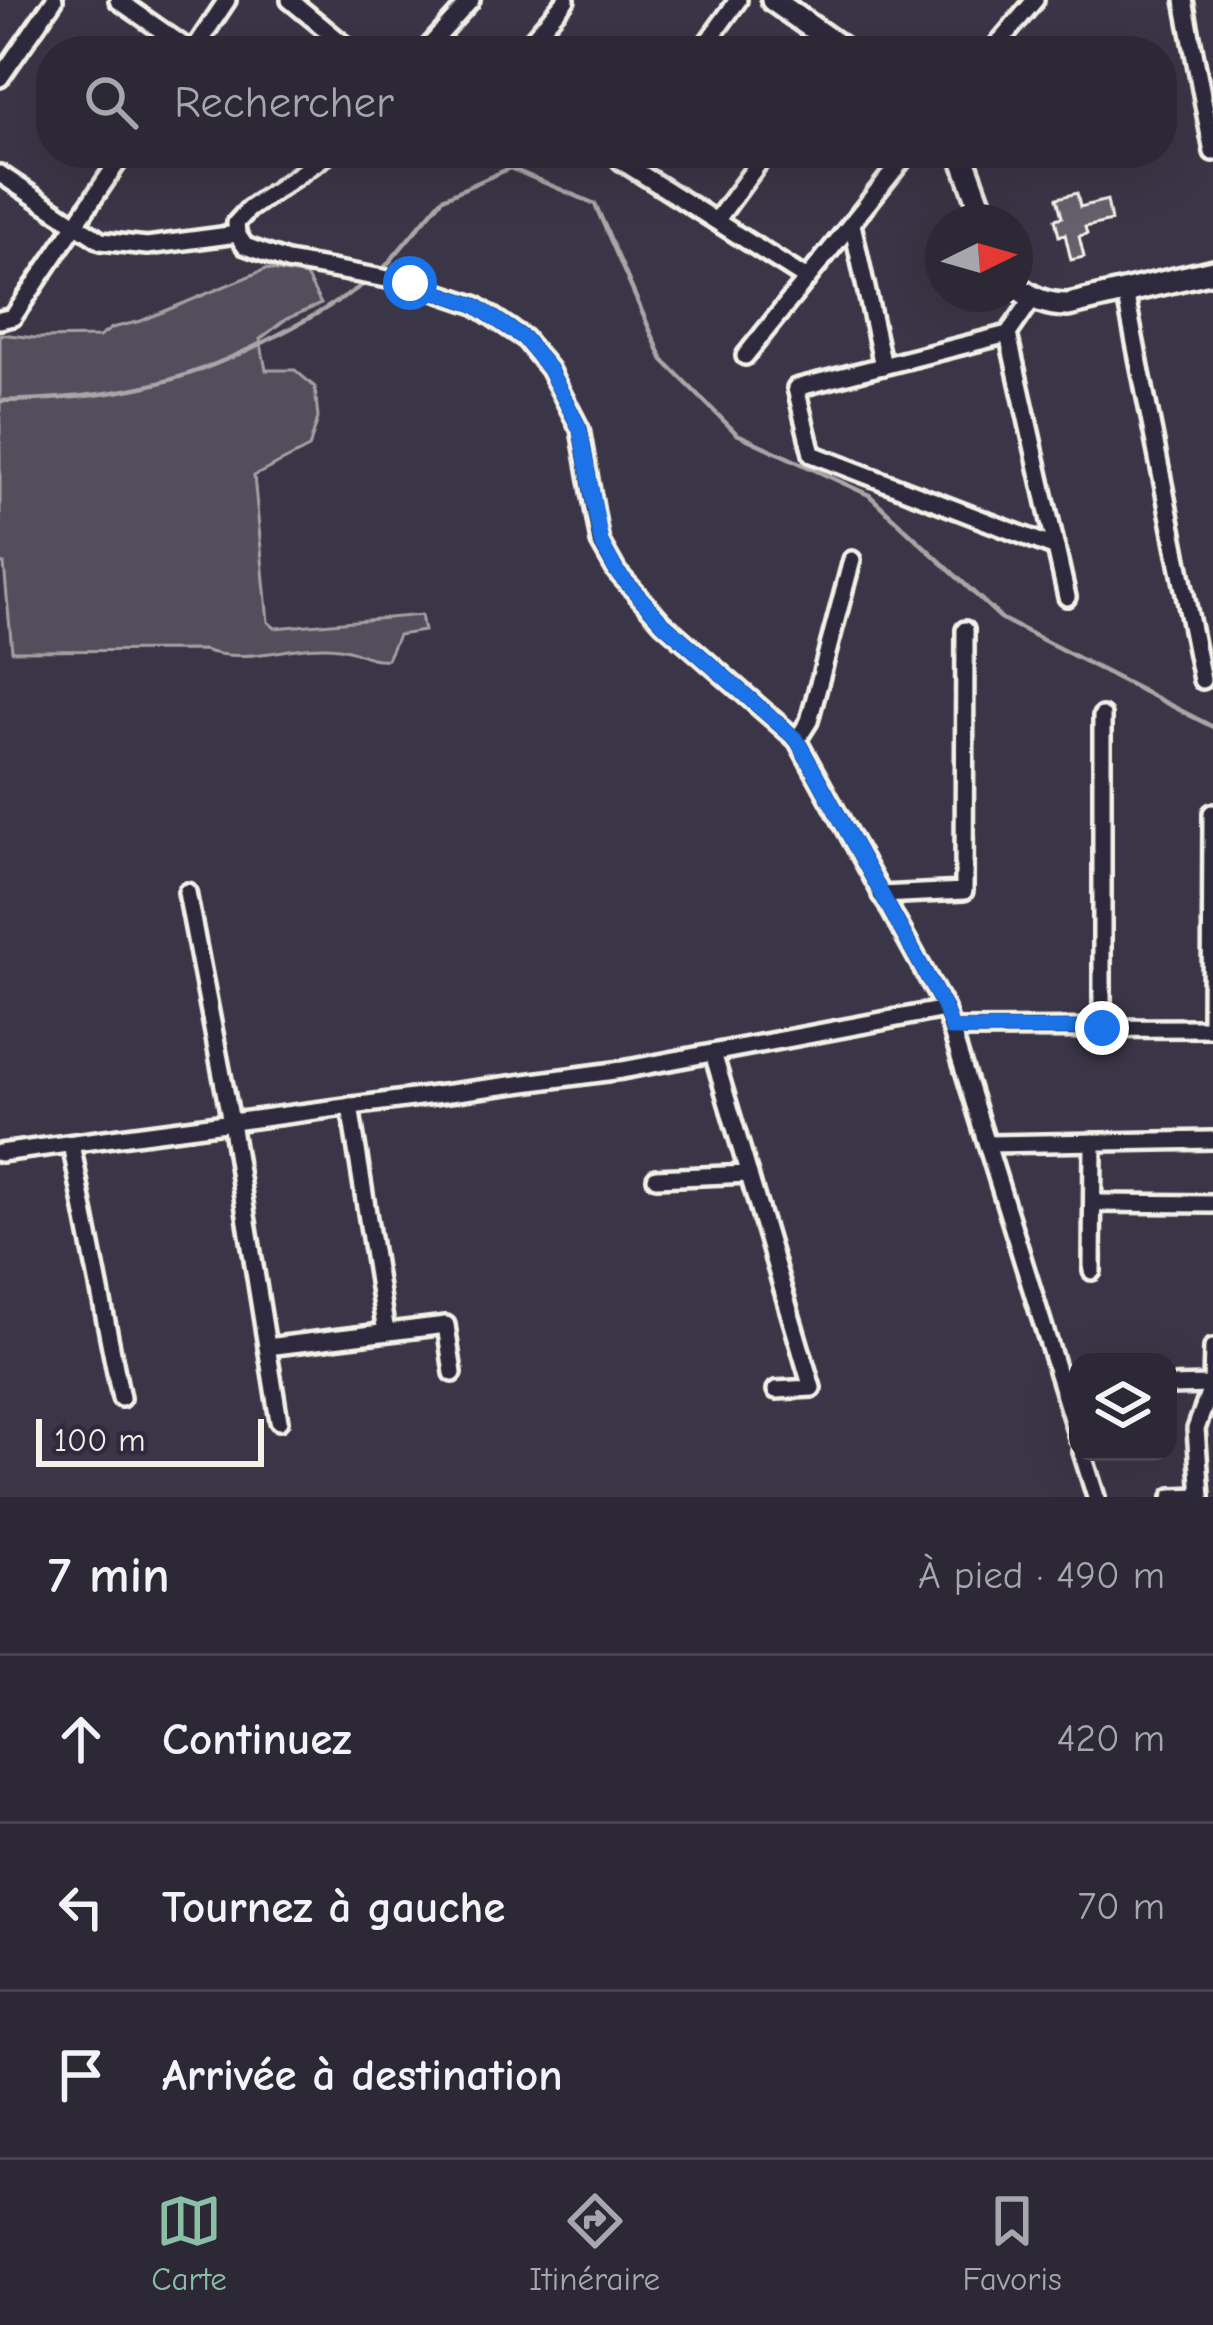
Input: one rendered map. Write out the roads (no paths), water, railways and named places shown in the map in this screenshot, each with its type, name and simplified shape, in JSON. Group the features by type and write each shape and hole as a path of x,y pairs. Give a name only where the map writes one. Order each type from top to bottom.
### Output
{"street":[{"path":"0,78 54,0"},
{"path":"118,0 170,36"},
{"path":"202,36 227,0"},
{"path":"290,0 334,36"},
{"path":"439,36 471,0"},
{"path":"535,36 566,0"},
{"path":"712,36 738,0"},
{"path":"773,0 823,36"},
{"path":"1005,36 1035,0"},
{"path":"1184,0 1213,152"},
{"path":"0,320 13,317 114,168"},
{"path":"308,168 236,223 245,246 287,260 410,283 475,305 524,338 549,369 580,429 601,542 617,572 663,623 797,740 945,1009 1069,1385"},
{"path":"632,168 807,279"},
{"path":"716,221 755,168"},
{"path":"745,356 896,168"},
{"path":"966,168 979,204"},
{"path":"0,174 100,241 147,246 237,235"},
{"path":"852,224 883,366"},
{"path":"1033,296 1052,305 1068,305 1213,271"},
{"path":"1125,292 1202,680"},
{"path":"1016,312 1008,334 1067,597"},
{"path":"1008,334 796,388 812,454 1056,548"},
{"path":"797,740 809,721 852,560"},
{"path":"881,895 964,891 965,630"},
{"path":"1102,716 1102,1028"},
{"path":"952,1029 1212,1028 1212,813"},
{"path":"187,892 231,1122 279,1421"},
{"path":"0,1153 622,1070 945,1009"},
{"path":"713,1052 812,1388 776,1390"},
{"path":"350,1106 386,1332"},
{"path":"987,1144 1213,1140"},
{"path":"1092,1271 1093,1142"},
{"path":"71,1144 121,1398"},
{"path":"656,1178 749,1174"},
{"path":"1093,1203 1213,1204"},
{"path":"267,1347 446,1325 453,1372"},
{"path":"1172,1497 1201,1497 1196,1429 1212,1385 1213,1348"},
{"path":"1177,1386 1212,1385"},
{"path":"1085,1461 1096,1497"}],"waterway":[{"path":"379,274 443,198 510,168 595,204 663,360 737,434 869,495 1002,619 1213,727"},
{"path":"0,401 92,395 174,379 263,343 370,280"}]}
